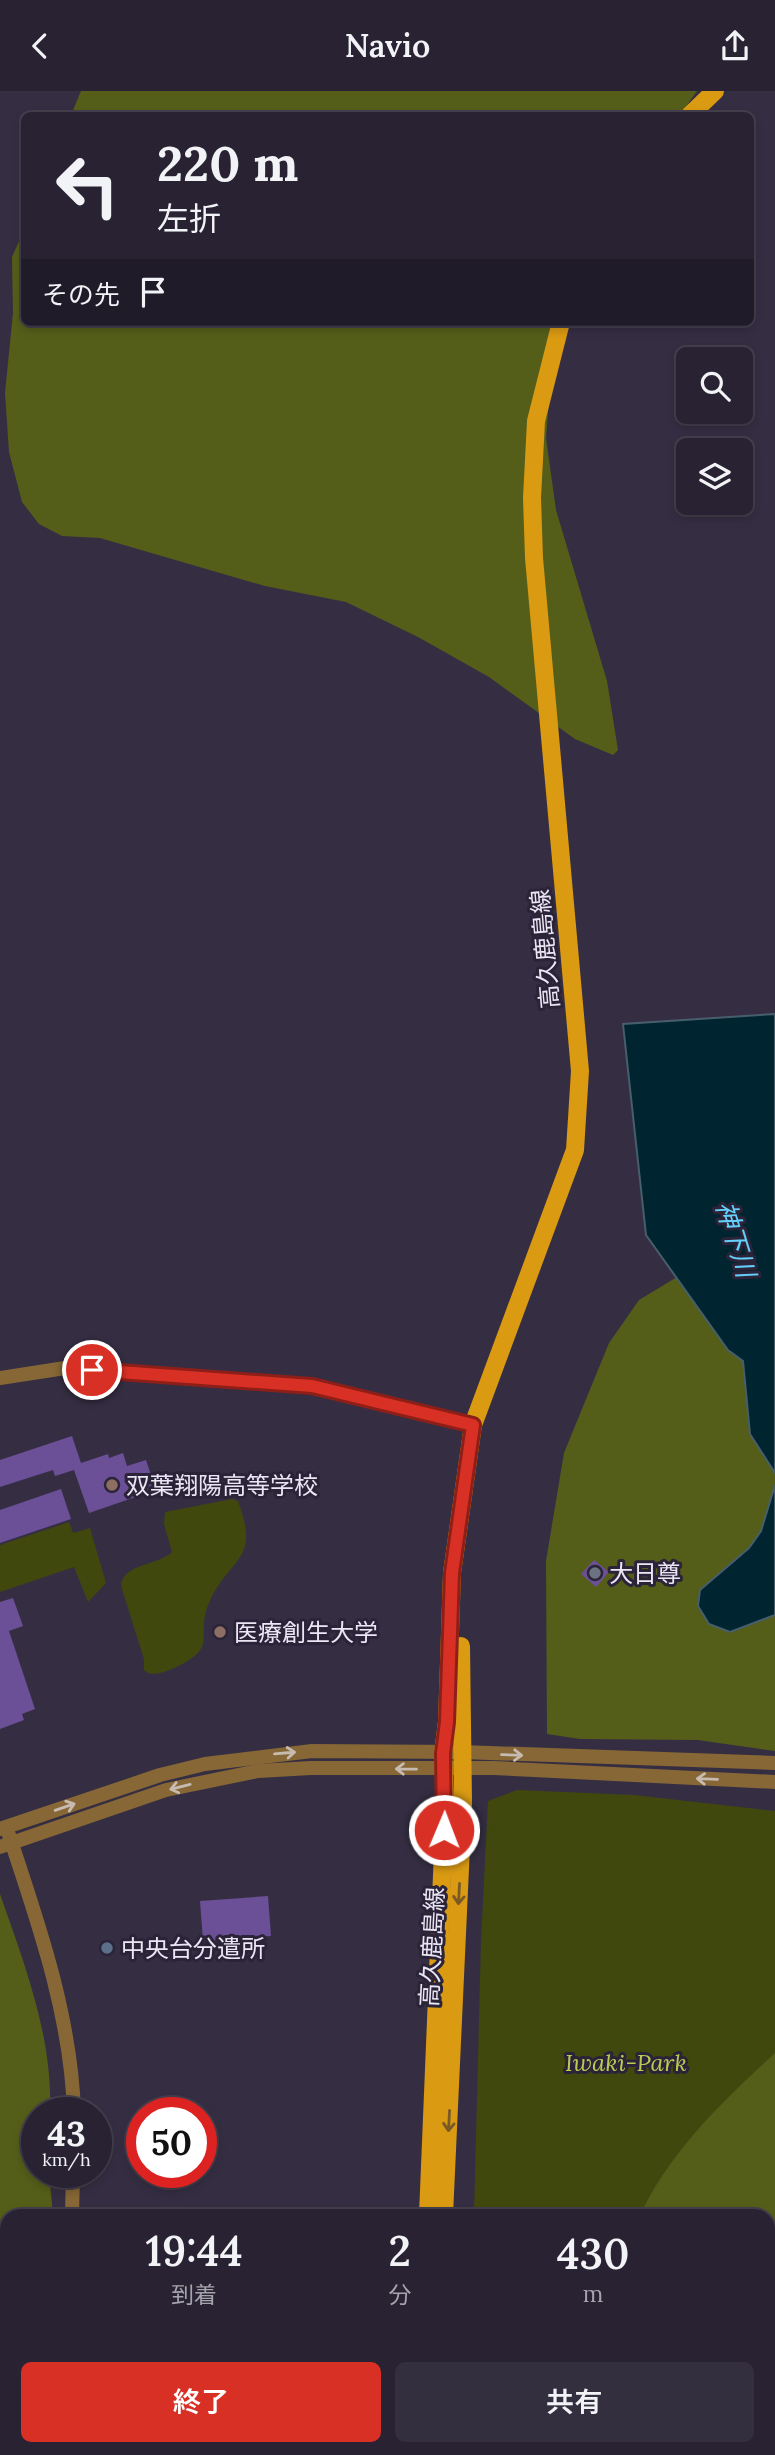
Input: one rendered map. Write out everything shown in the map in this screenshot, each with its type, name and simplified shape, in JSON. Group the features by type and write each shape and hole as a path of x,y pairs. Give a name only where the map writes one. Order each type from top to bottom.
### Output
{"main road":[{"path":"693,112 715,91"},
{"name":"高久鹿島線","path":"428,2209 445,1802 443,1761 447,1722 452,1573 456,1556 458,1518 473,1425 576,1150 579,1118 580,1071 534,558 531,498 536,421 560,326"},
{"name":"高久鹿島線","path":"444,2209 462,1761 460,1571 456,1556"}],"street":[{"path":"0,1378 65,1368 312,1386 473,1425"},
{"path":"73,2097 63,2018 34,1907 6,1845 3,1828 160,1775 217,1762 312,1751 443,1761"},
{"path":"6,1845 166,1790 258,1771 443,1761 775,1763"},
{"path":"462,1761 494,1768 775,1782"},
{"path":"72,2209 73,2188"}],"green space":[{"path":"81,91 697,91 682,112 72,112"},
{"path":"21,237 21,326 565,326 551,374 546,438 556,510 607,681 618,750 613,755 575,739 489,677 418,637 346,602 265,586 100,538 62,536 39,524 22,502 9,452 5,393 13,313 12,257"},
{"path":"687,1271 775,1287 775,1751 698,1740 580,1739 547,1734 546,1561 564,1453 609,1343 639,1300"},
{"path":"232,1499 238,1501 244,1521 244,1548 209,1603 202,1647 174,1668 148,1673 144,1670 144,1659 121,1586 123,1579 134,1569 166,1557 172,1552 164,1524 165,1512"},
{"path":"69,1522 73,1533 90,1528 106,1583 88,1602 74,1567 0,1592 0,1545"},
{"name":"Iwaki-Park","path":"517,1790 634,1795 775,1811 775,2209 474,2209 481,1941 488,1801"},
{"path":"0,1894 35,2001 50,2084 50,2097 21,2097 21,2188 50,2188 52,2209 0,2209"},
{"path":"775,2053 775,2209 643,2209 682,2148"}],"water":[{"name":"神下川","path":"775,1014 775,1473 750,1434 743,1361 728,1350 646,1235 623,1024"},
{"path":"775,1485 775,1615 730,1632 709,1624 698,1606 700,1590 749,1548 761,1531"}],"building":[{"path":"72,1436 81,1463 108,1454 109,1458 123,1453 127,1466 146,1460 156,1490 89,1513 74,1470 55,1476 53,1470 0,1487 0,1460"},
{"path":"61,1489 71,1519 0,1543 0,1510"},
{"name":"大日尊","path":"594,1560 609,1572 596,1587 581,1574"},
{"path":"13,1598 23,1626 9,1631 35,1709 22,1714 24,1720 0,1729 0,1602"},
{"path":"268,1896 271,1936 203,1941 200,1901"}],"place":[{"name":"双葉翔陽高等学校","path":"112,1485"},
{"name":"大日尊","path":"595,1573"},
{"name":"医療創生大学","path":"220,1632"},
{"name":"中央台分遣所","path":"107,1948"}],"route":[{"path":"92,1370 312,1386 473,1425 452,1573 447,1722 443,1753 444,1830"}]}
